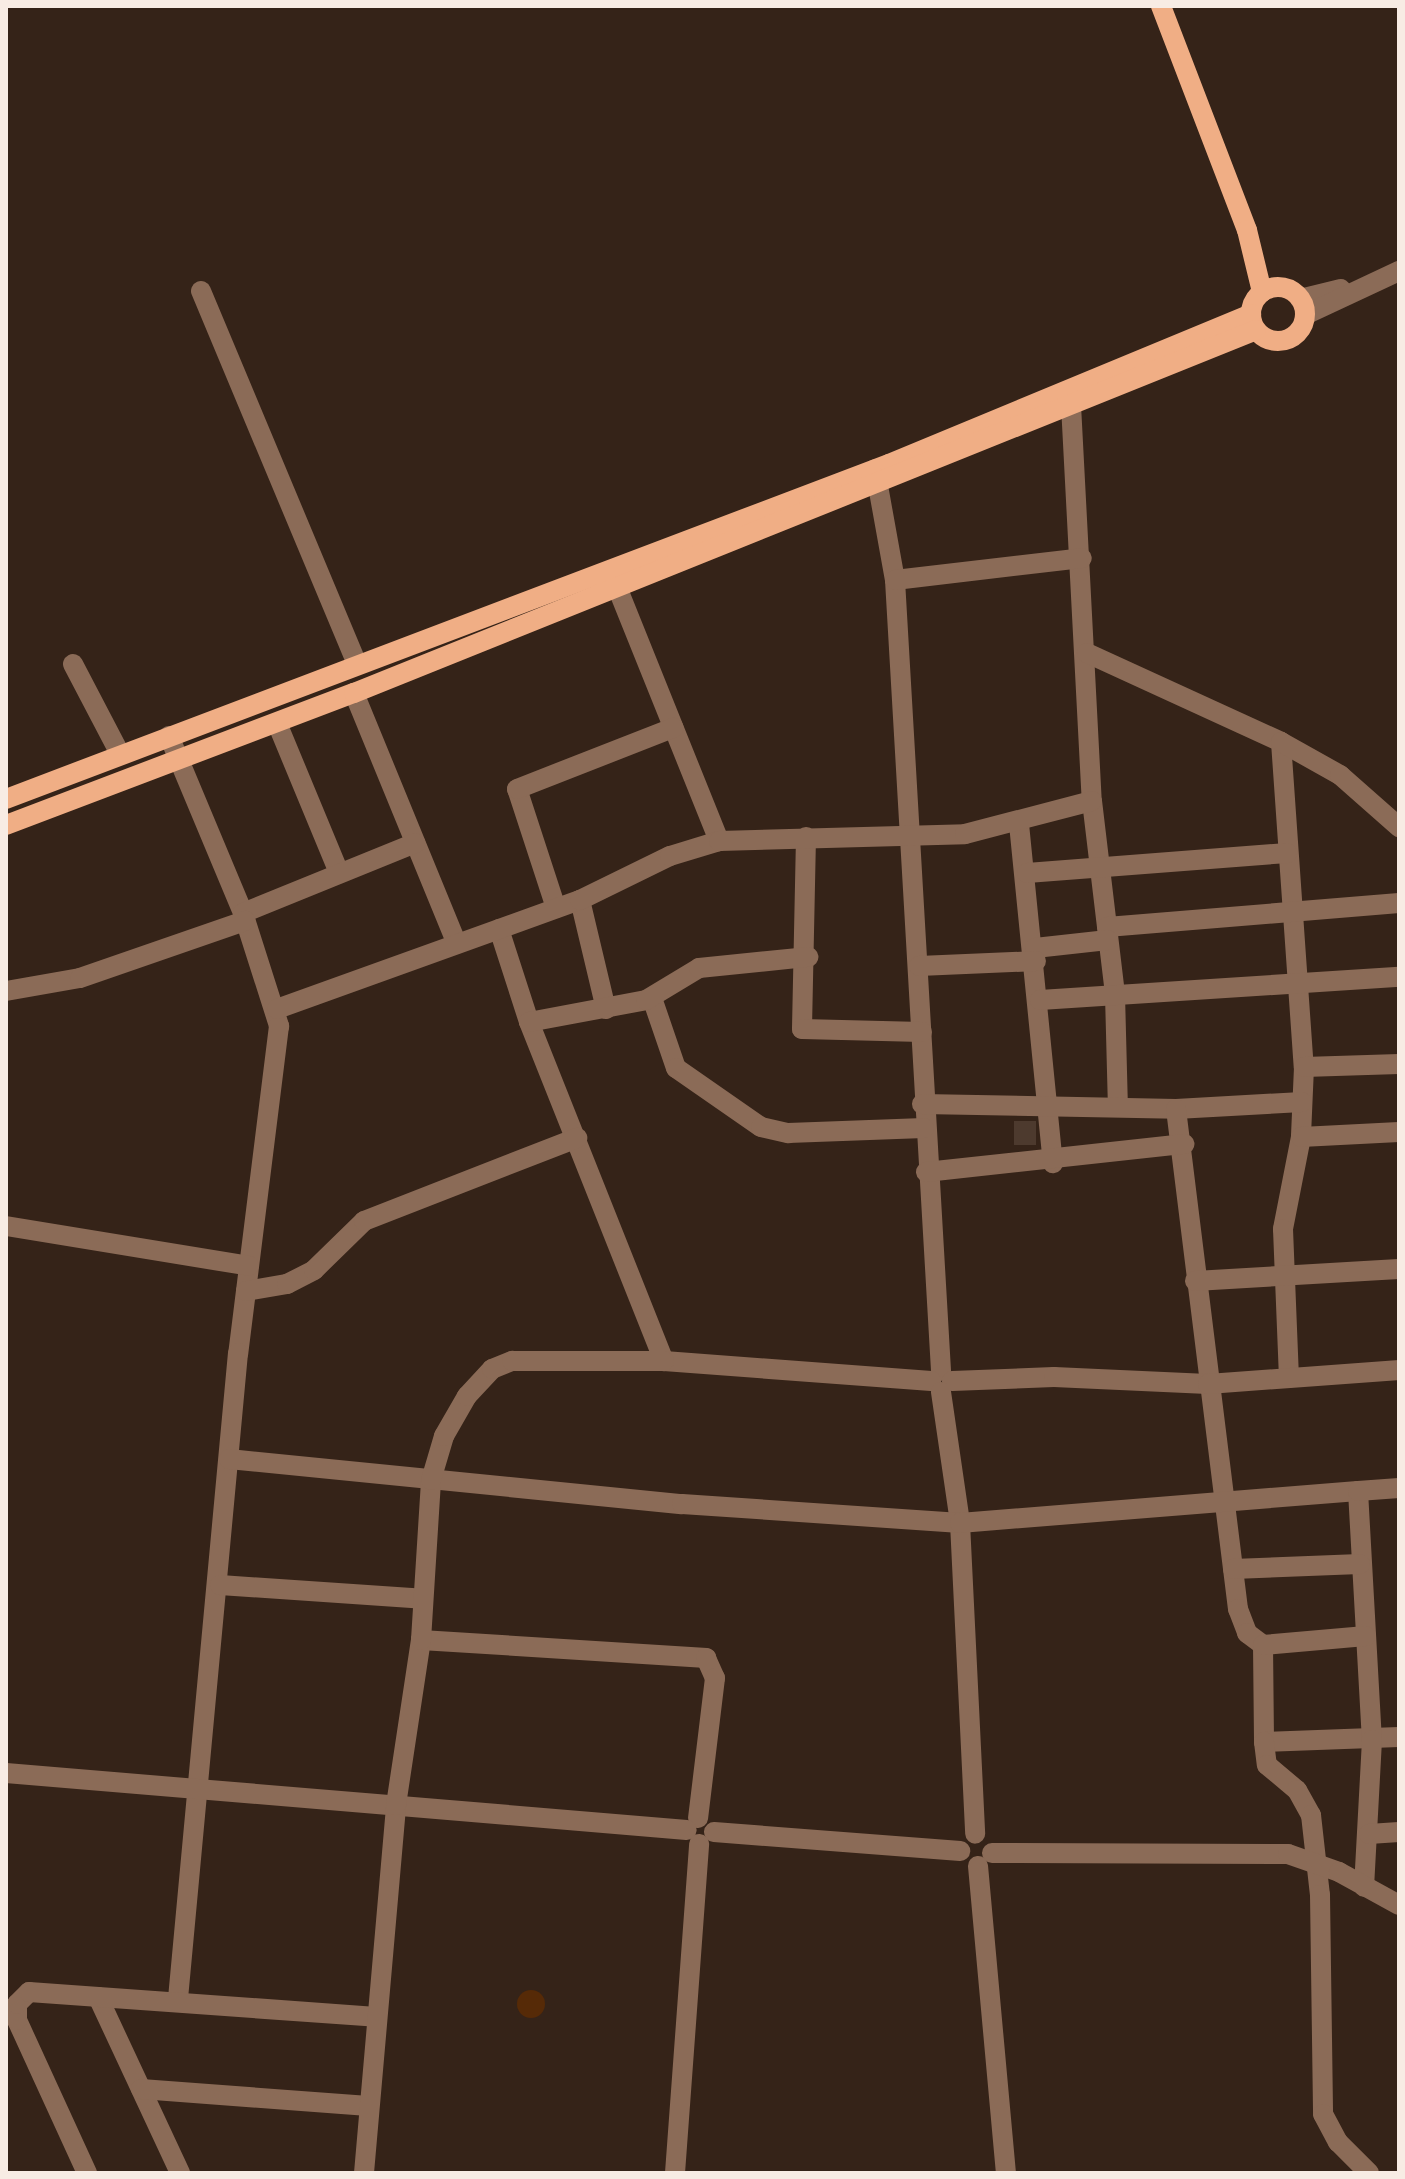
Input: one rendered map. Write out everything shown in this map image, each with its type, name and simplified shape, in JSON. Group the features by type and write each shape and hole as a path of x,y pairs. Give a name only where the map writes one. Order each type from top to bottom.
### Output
{"main road":[{"path":"1161,6 1270,290 1303,307 1300,330 1286,340 1270,340 1254,322"},
{"path":"6,799 356,662 1071,405 1254,322 1270,290"},
{"path":"6,825 277,723 617,587 877,476 1254,322"}],"street":[{"path":"1303,307 1399,271"},
{"path":"201,291 356,662"},
{"path":"1071,405 1082,558 1092,801 1115,995 1118,1106"},
{"path":"877,476 895,580 908,834 919,966 926,1172 941,1381 960,1523 975,1834"},
{"path":"895,580 1082,558"},
{"path":"617,587 719,841"},
{"path":"1087,653 1281,742 1340,775 1399,827"},
{"path":"73,664 120,754"},
{"path":"354,693 457,944"},
{"path":"277,723 339,873"},
{"path":"556,908 517,789 673,728"},
{"path":"169,736 244,917 277,1009 277,1054 246,1291 201,1791 178,1998"},
{"path":"1281,742 1287,853 1301,987 1304,1067 1301,1137 1284,1212 1289,1378"},
{"path":"277,1009 580,900 670,856 719,841 965,834 1019,824 1092,801"},
{"path":"1019,824 1040,1000 1045,1108 1053,1163"},
{"path":"806,837 808,957 805,1031 922,1032"},
{"path":"6,991 80,978 244,917 339,873 415,843"},
{"path":"1027,873 1287,853"},
{"path":"580,900 606,1009"},
{"path":"919,966 1035,954 1108,934 1399,903"},
{"path":"499,929 529,1022 664,1361"},
{"path":"529,1022 652,998 699,968 808,957"},
{"path":"1040,1000 1301,987 1399,977"},
{"path":"652,998 664,1048 676,1068 761,1127 788,1133 924,1128"},
{"path":"1304,1067 1399,1064"},
{"path":"922,1104 1176,1109 1302,1102"},
{"path":"1176,1109 1184,1144 1195,1281 1221,1499 1244,1625 1263,1645 1267,1765 1310,1807 1318,1863 1323,2114 1338,2142 1369,2173"},
{"path":"1301,1137 1399,1132"},
{"path":"246,1291 287,1284 314,1270 364,1221 577,1138"},
{"path":"926,1172 1053,1163 1184,1144"},
{"path":"6,1226 249,1266"},
{"path":"1195,1281 1284,1273 1399,1269"},
{"path":"364,2173 396,1805 421,1640 431,1480 454,1419 492,1369 512,1361 664,1361 941,1381 1054,1377 1208,1384 1399,1370"},
{"path":"229,1459 431,1480 960,1523 1221,1499 1399,1488"},
{"path":"1358,1491 1372,1740 1364,1887"},
{"path":"1233,1569 1360,1564"},
{"path":"220,1585 423,1599"},
{"path":"1263,1645 1366,1636"},
{"path":"421,1640 706,1658 715,1678 700,1831 675,2173"},
{"path":"1264,1742 1399,1737"},
{"path":"6,1773 960,1851"},
{"path":"1369,1834 1399,1832"},
{"path":"1006,2173 985,1859 990,1840 975,1834 964,1839 960,1851 966,1862 985,1859 1268,1853 1318,1863 1399,1905"},
{"path":"87,2173 16,2008 29,1992 178,1998 376,2017"},
{"path":"98,1997 180,2173"},
{"path":"141,2089 368,2106"}],"shaded area":[{"path":"531,1990 541,1994 545,2004 541,2014 531,2018 521,2014 517,2004 521,1994"}],"building":[{"path":"1014,1121 1036,1121 1036,1145 1014,1145"}]}
